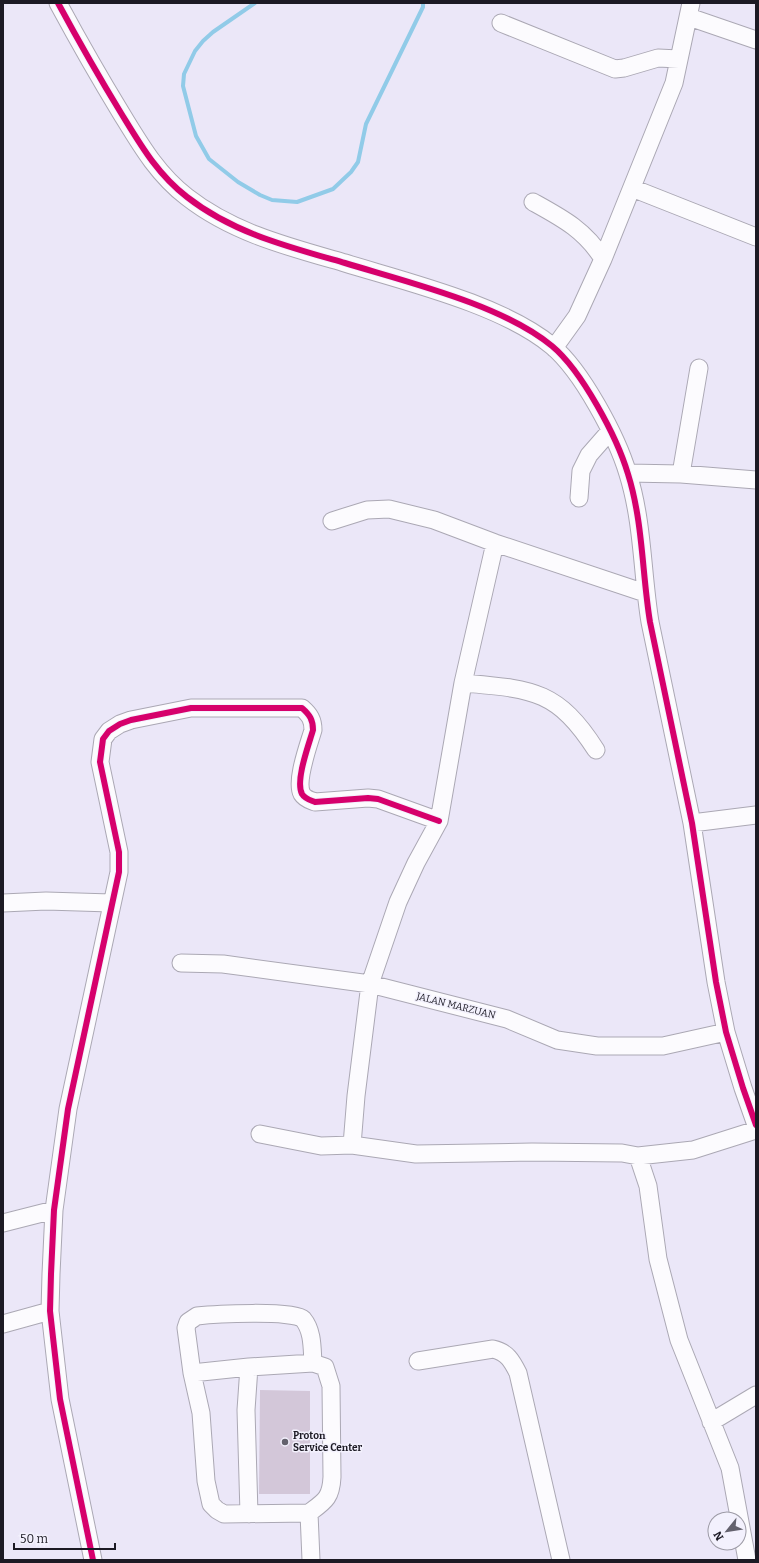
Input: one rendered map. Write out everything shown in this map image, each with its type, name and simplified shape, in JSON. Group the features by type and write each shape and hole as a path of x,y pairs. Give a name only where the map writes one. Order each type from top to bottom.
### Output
{"street":[{"path":"58,3 105,88 146,154 159,172 188,198 215,216 256,236 416,285 475,305 531,331 554,348 584,386 610,431 628,473 640,534 645,593 662,683 692,823 716,982 726,1032 742,1088 756,1125"},
{"path":"554,348 577,316 603,259 632,188 674,83 690,10 756,40"},
{"path":"500,23 615,69 624,68 658,58 679,59"},
{"path":"632,188 756,237"},
{"path":"533,202 583,233 595,245 603,259"},
{"path":"681,474 699,368"},
{"path":"579,498 582,471 589,455 610,431"},
{"path":"628,473 681,474 756,480"},
{"path":"332,521 367,510 389,509 434,520 494,543 645,593"},
{"path":"352,1145 356,1096 370,984 398,902 416,863 439,821 463,683 494,543"},
{"path":"463,683 509,688 538,694 550,700 561,707 581,728 596,750"},
{"path":"93,1560 60,1399 50,1311 54,1210 68,1109 111,903 119,872 119,852 100,762 100,752 103,740 109,731 120,724 131,720 191,708 302,708 309,714 313,722 313,730 300,782 302,794 307,799 315,802 368,798 378,799 439,821"},
{"path":"692,823 756,815"},
{"path":"3,902 46,901 111,903"},
{"name":"JALAN MARZUAN","path":"181,964 223,964 370,984 507,1019 557,1040 597,1046 663,1046 726,1032"},
{"path":"260,1134 320,1146 352,1145 416,1154 539,1152 622,1153 638,1156 693,1150 756,1130"},
{"path":"638,1156 648,1186 658,1259 679,1340 730,1468 747,1560"},
{"path":"3,1223 54,1210"},
{"path":"3,1324 50,1311"},
{"path":"192,1373 249,1366 313,1363 326,1368 331,1386 332,1489 327,1499 309,1512 224,1514 216,1510 211,1504 206,1480 200,1413 192,1373 186,1328 188,1322 197,1316 212,1314 286,1314 302,1318 310,1329 313,1363"},
{"path":"418,1361 493,1349 501,1351 513,1363 518,1373 561,1560"},
{"path":"249,1366 246,1410 249,1514"},
{"path":"712,1422 756,1395"},
{"path":"309,1512 311,1560"}],"building":[{"name":"Proton Service Center","path":"260,1390 310,1391 310,1494 259,1494"}],"waterway":[{"path":"255,3 213,32 203,41 195,51 184,74 183,86 196,136 209,159 238,182 260,195 272,200 297,202 333,189 351,172 358,162 366,124 423,7 423,3"}],"cycle path":[{"path":"58,3 142,147 167,179 187,197 205,210 223,220 262,238 453,296 508,318 532,331 552,346 575,371 586,388 616,442 633,492 637,510 650,622 692,823 716,982 726,1032 756,1125"},
{"path":"93,1560 60,1399 50,1311 54,1210 68,1109 119,872 119,852 100,762 103,739 109,731 120,724 131,720 191,708 302,708 310,718 313,730 303,762 300,780 300,788 305,797 315,802 368,798 378,799 439,821"}],"place":[{"name":"Proton Service Center","path":"285,1442"}]}
